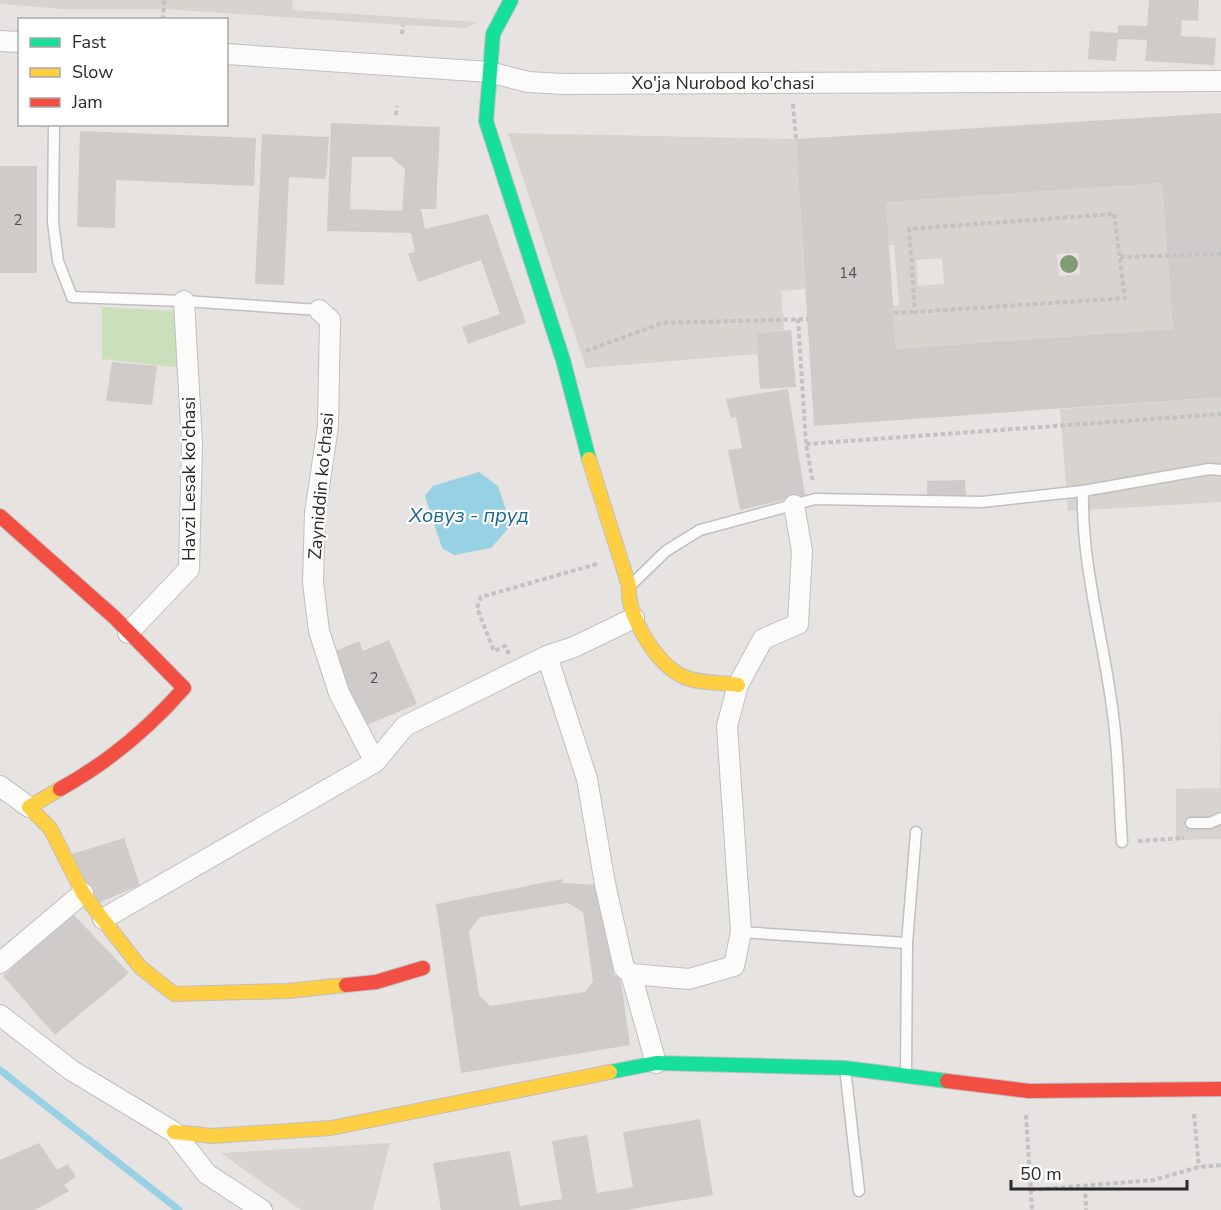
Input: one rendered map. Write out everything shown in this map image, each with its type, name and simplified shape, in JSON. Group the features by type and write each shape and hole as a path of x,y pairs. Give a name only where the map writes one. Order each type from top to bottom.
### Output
{"street":[{"path":"511,0 494,34 486,122 563,360 629,586 627,591 634,618 648,644 681,676 738,685"},
{"path":"0,41 18,42"},
{"name":"Xo'ja Nurobod ko'chasi","path":"228,54 489,72 528,82 563,84 1221,81"},
{"name":"Havzi Lesak ko'chasi","path":"128,633 189,569 192,444 184,301"},
{"name":"Zayniddin ko'chasi","path":"319,310 330,320 328,426 315,513 313,582 319,631 339,693 375,762"},
{"path":"631,974 689,978 734,966 741,932 727,726 738,685 763,639 798,624 802,551 794,505"},
{"path":"0,517 114,617 184,688 161,714 93,771 30,807"},
{"path":"103,919 375,762 405,726 547,656 574,647 634,618"},
{"path":"547,656 586,778 607,895 624,968 631,974 656,1063"},
{"path":"0,786 30,807 50,828 83,893 140,967 174,994 287,991 376,982 423,968"},
{"path":"0,963 83,893"},
{"path":"0,1015 71,1070 174,1132 207,1174 262,1210"},
{"path":"174,1132 212,1136 331,1128 656,1063 845,1068 1029,1091 1221,1089"}],"lane":[{"path":"54,126 53,222 58,261 72,297 184,301 319,310"},
{"path":"629,586 666,551 699,530 815,499 982,502 1083,490 1209,469 1221,470"},
{"path":"1083,490 1082,511 1114,722 1122,842"},
{"path":"1191,823 1210,823 1221,818"},
{"path":"906,1075 907,943 916,832"},
{"path":"741,932 907,943"},
{"path":"845,1068 859,1191"}],"path":[{"path":"163,18 164,0"},
{"path":"402,34 403,25"},
{"path":"792,82 796,139"},
{"path":"396,115 397,106"},
{"path":"894,313 915,312 1125,298 1114,214 909,229 915,312"},
{"path":"1120,256 1221,254"},
{"path":"563,360 663,323 807,318"},
{"path":"798,319 806,444 815,499"},
{"path":"806,444 1221,414"},
{"path":"516,671 505,646 494,651 477,608 481,597 620,557"},
{"path":"1122,842 1187,838"},
{"path":"1193,1088 1198,1167"},
{"path":"1029,1091 1026,1113 1032,1210"},
{"path":"1031,1190 1154,1180 1198,1167 1221,1165"},
{"path":"1085,1186 1086,1210"}],"green space":[{"path":"102,307 178,311 182,368 102,359"}],"shaded area":[{"path":"0,0 293,0 292,10 476,22 467,28 164,9 64,9 0,4"},
{"path":"508,133 796,139 805,289 781,291 784,330 756,333 757,354 586,368"},
{"path":"1162,183 1173,329 896,349 893,306 899,305 894,245 889,245 886,202","holes":["1078,253 1080,274 1059,276 1057,254","942,258 944,284 918,286 916,260"]},
{"path":"1221,397 1221,502 1068,511 1060,409"},
{"path":"1221,702 1221,839 1176,840 1176,789 1220,788"},
{"path":"390,1143 373,1210 301,1210 221,1153"}],"water":[{"name":"Ховуз - пруд","path":"479,472 498,486 511,525 491,548 454,555 442,548 425,496 433,486"}],"building":[{"path":"1149,0 1199,0 1198,21 1182,20 1181,36 1216,38 1214,65 1145,61 1147,40 1118,39 1116,61 1088,59 1090,31 1118,33 1118,25 1147,26"},
{"path":"1221,113 1221,397 814,426 796,139","holes":["1162,183 1173,329 896,349 886,202"]},
{"path":"331,123 440,127 436,209 421,209 425,229 488,214 526,323 468,344 462,327 500,314 481,260 418,282 408,254 415,252 411,233 327,231","holes":["352,157 391,157 405,169 402,211 350,209"]},
{"path":"80,131 256,138 254,186 116,180 115,228 77,227"},
{"path":"262,134 329,137 326,179 289,177 284,285 255,284"},
{"path":"0,166 37,166 37,273 0,273"},
{"path":"791,330 796,387 760,389 756,333"},
{"path":"112,362 157,366 152,405 106,401"},
{"path":"788,389 805,495 740,510 728,450 742,448 736,417 731,418 726,399"},
{"path":"965,480 966,496 927,496 927,481"},
{"path":"389,640 417,704 362,727 331,653 359,641 363,651"},
{"path":"124,838 140,885 96,904 69,855"},
{"path":"562,879 563,883 601,885 614,976 620,975 630,1045 461,1073 436,904","holes":["568,903 583,912 593,981 585,992 490,1006 479,995 469,931 480,917"]},
{"path":"72,913 129,973 55,1035 3,976"},
{"path":"700,1119 713,1195 626,1210 441,1210 433,1163 510,1151 520,1206 562,1199 552,1141 587,1135 597,1193 633,1187 623,1132"},
{"path":"39,1143 57,1170 68,1164 76,1177 64,1185 69,1191 35,1210 0,1210 0,1160"}],"waterway":[{"path":"0,1070 179,1210"}],"traffic: fast":[{"path":"511,0 493,34 486,121 563,360 589,459"},
{"path":"610,1072 656,1063 845,1068 947,1081"}],"traffic: slow":[{"path":"589,459 629,586 632,610 653,650 672,670 688,679 738,685"},
{"path":"60,789 29,807 50,828 83,893 97,912 140,967 174,994 287,991 346,985"},
{"path":"174,1132 212,1136 331,1128 610,1072"}],"traffic: jam":[{"path":"0,516 114,617 184,688 127,744 60,789"},
{"path":"346,985 376,982 423,968"},
{"path":"947,1081 1029,1091 1221,1089"}]}
